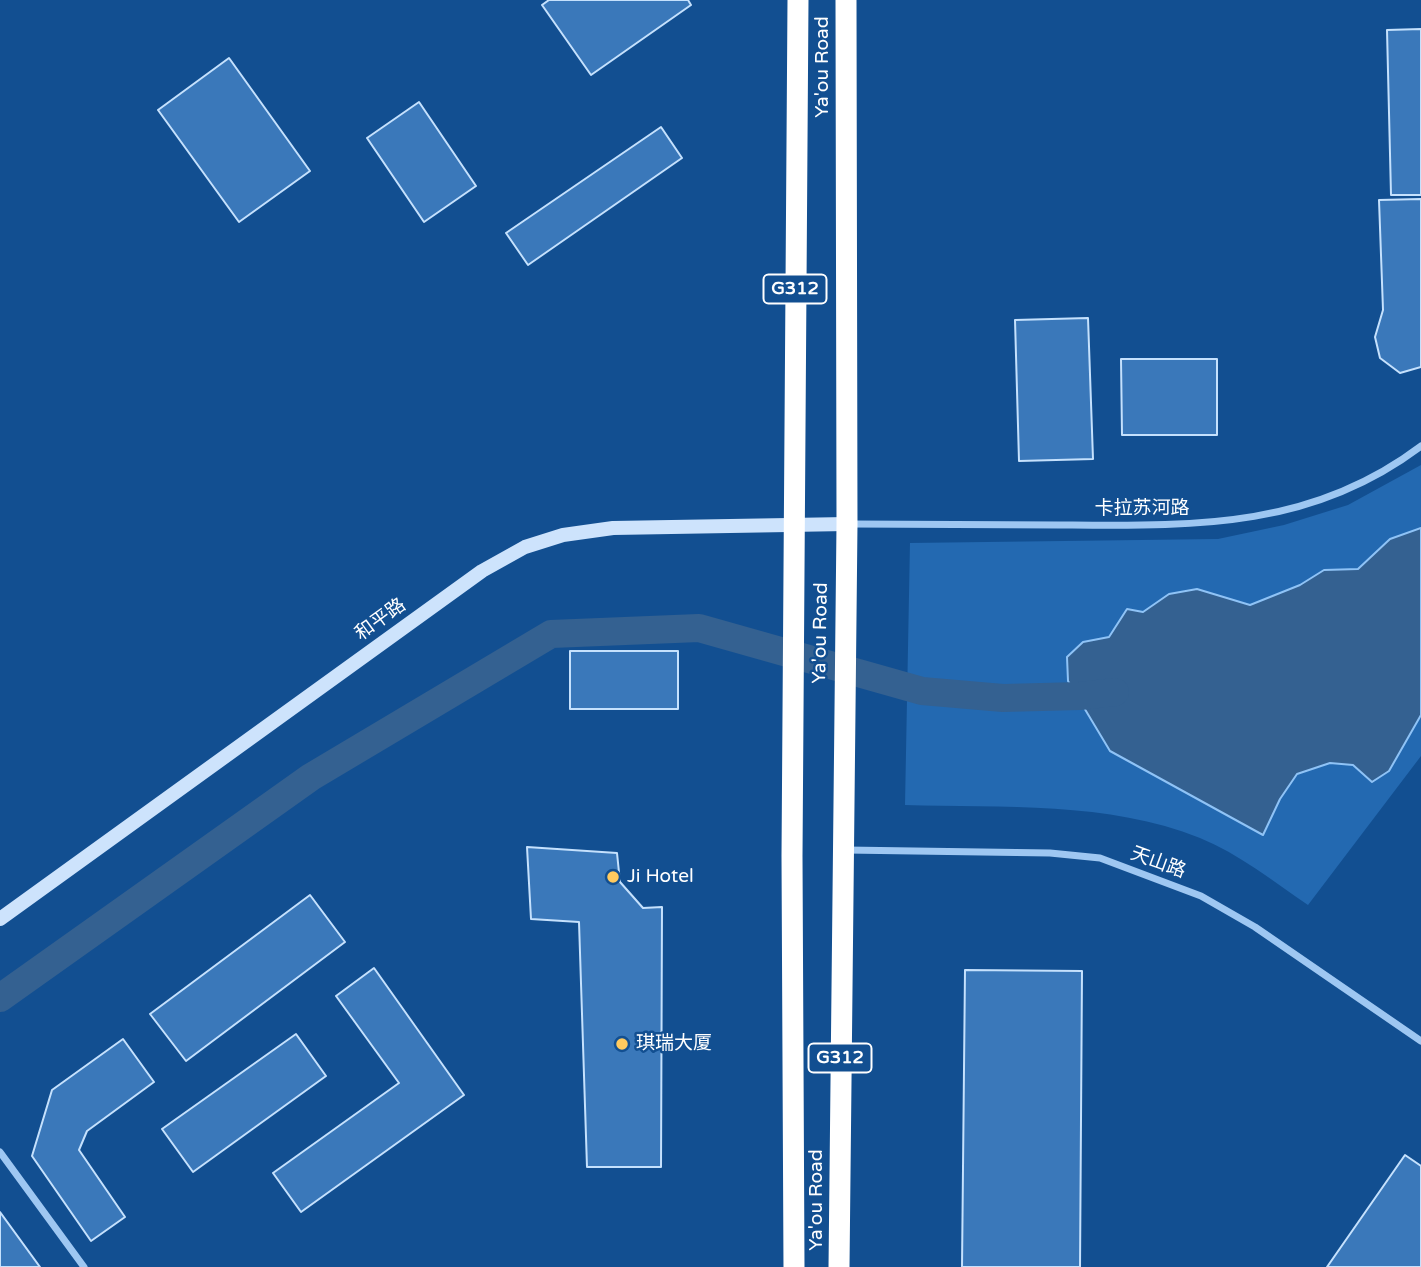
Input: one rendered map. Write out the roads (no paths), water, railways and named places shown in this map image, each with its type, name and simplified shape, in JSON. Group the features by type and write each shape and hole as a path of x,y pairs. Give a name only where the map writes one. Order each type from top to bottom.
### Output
{"highway":[{"name":"Ya'ou Road","path":"794,1267 793,524 798,0"},
{"name":"Ya'ou Road","path":"839,1267 844,571 847,524 846,0"}],"street":[{"name":"卡拉苏河路","path":"847,524 1187,526 1249,519 1331,496 1396,465 1421,446"},
{"name":"和平路","path":"0,919 482,571 525,547 563,535 613,528 847,524"},
{"name":"天山路","path":"841,850 1050,853 1100,858 1201,895 1255,927 1421,1041"},
{"path":"0,1152 84,1267"}],"waterway":[{"path":"0,998 311,777 551,634 699,628 922,691 1003,698 1080,696 1115,692"}],"place":[{"name":"Ji Hotel","path":"613,877"},
{"name":"琪瑞大厦","path":"622,1044"}]}
